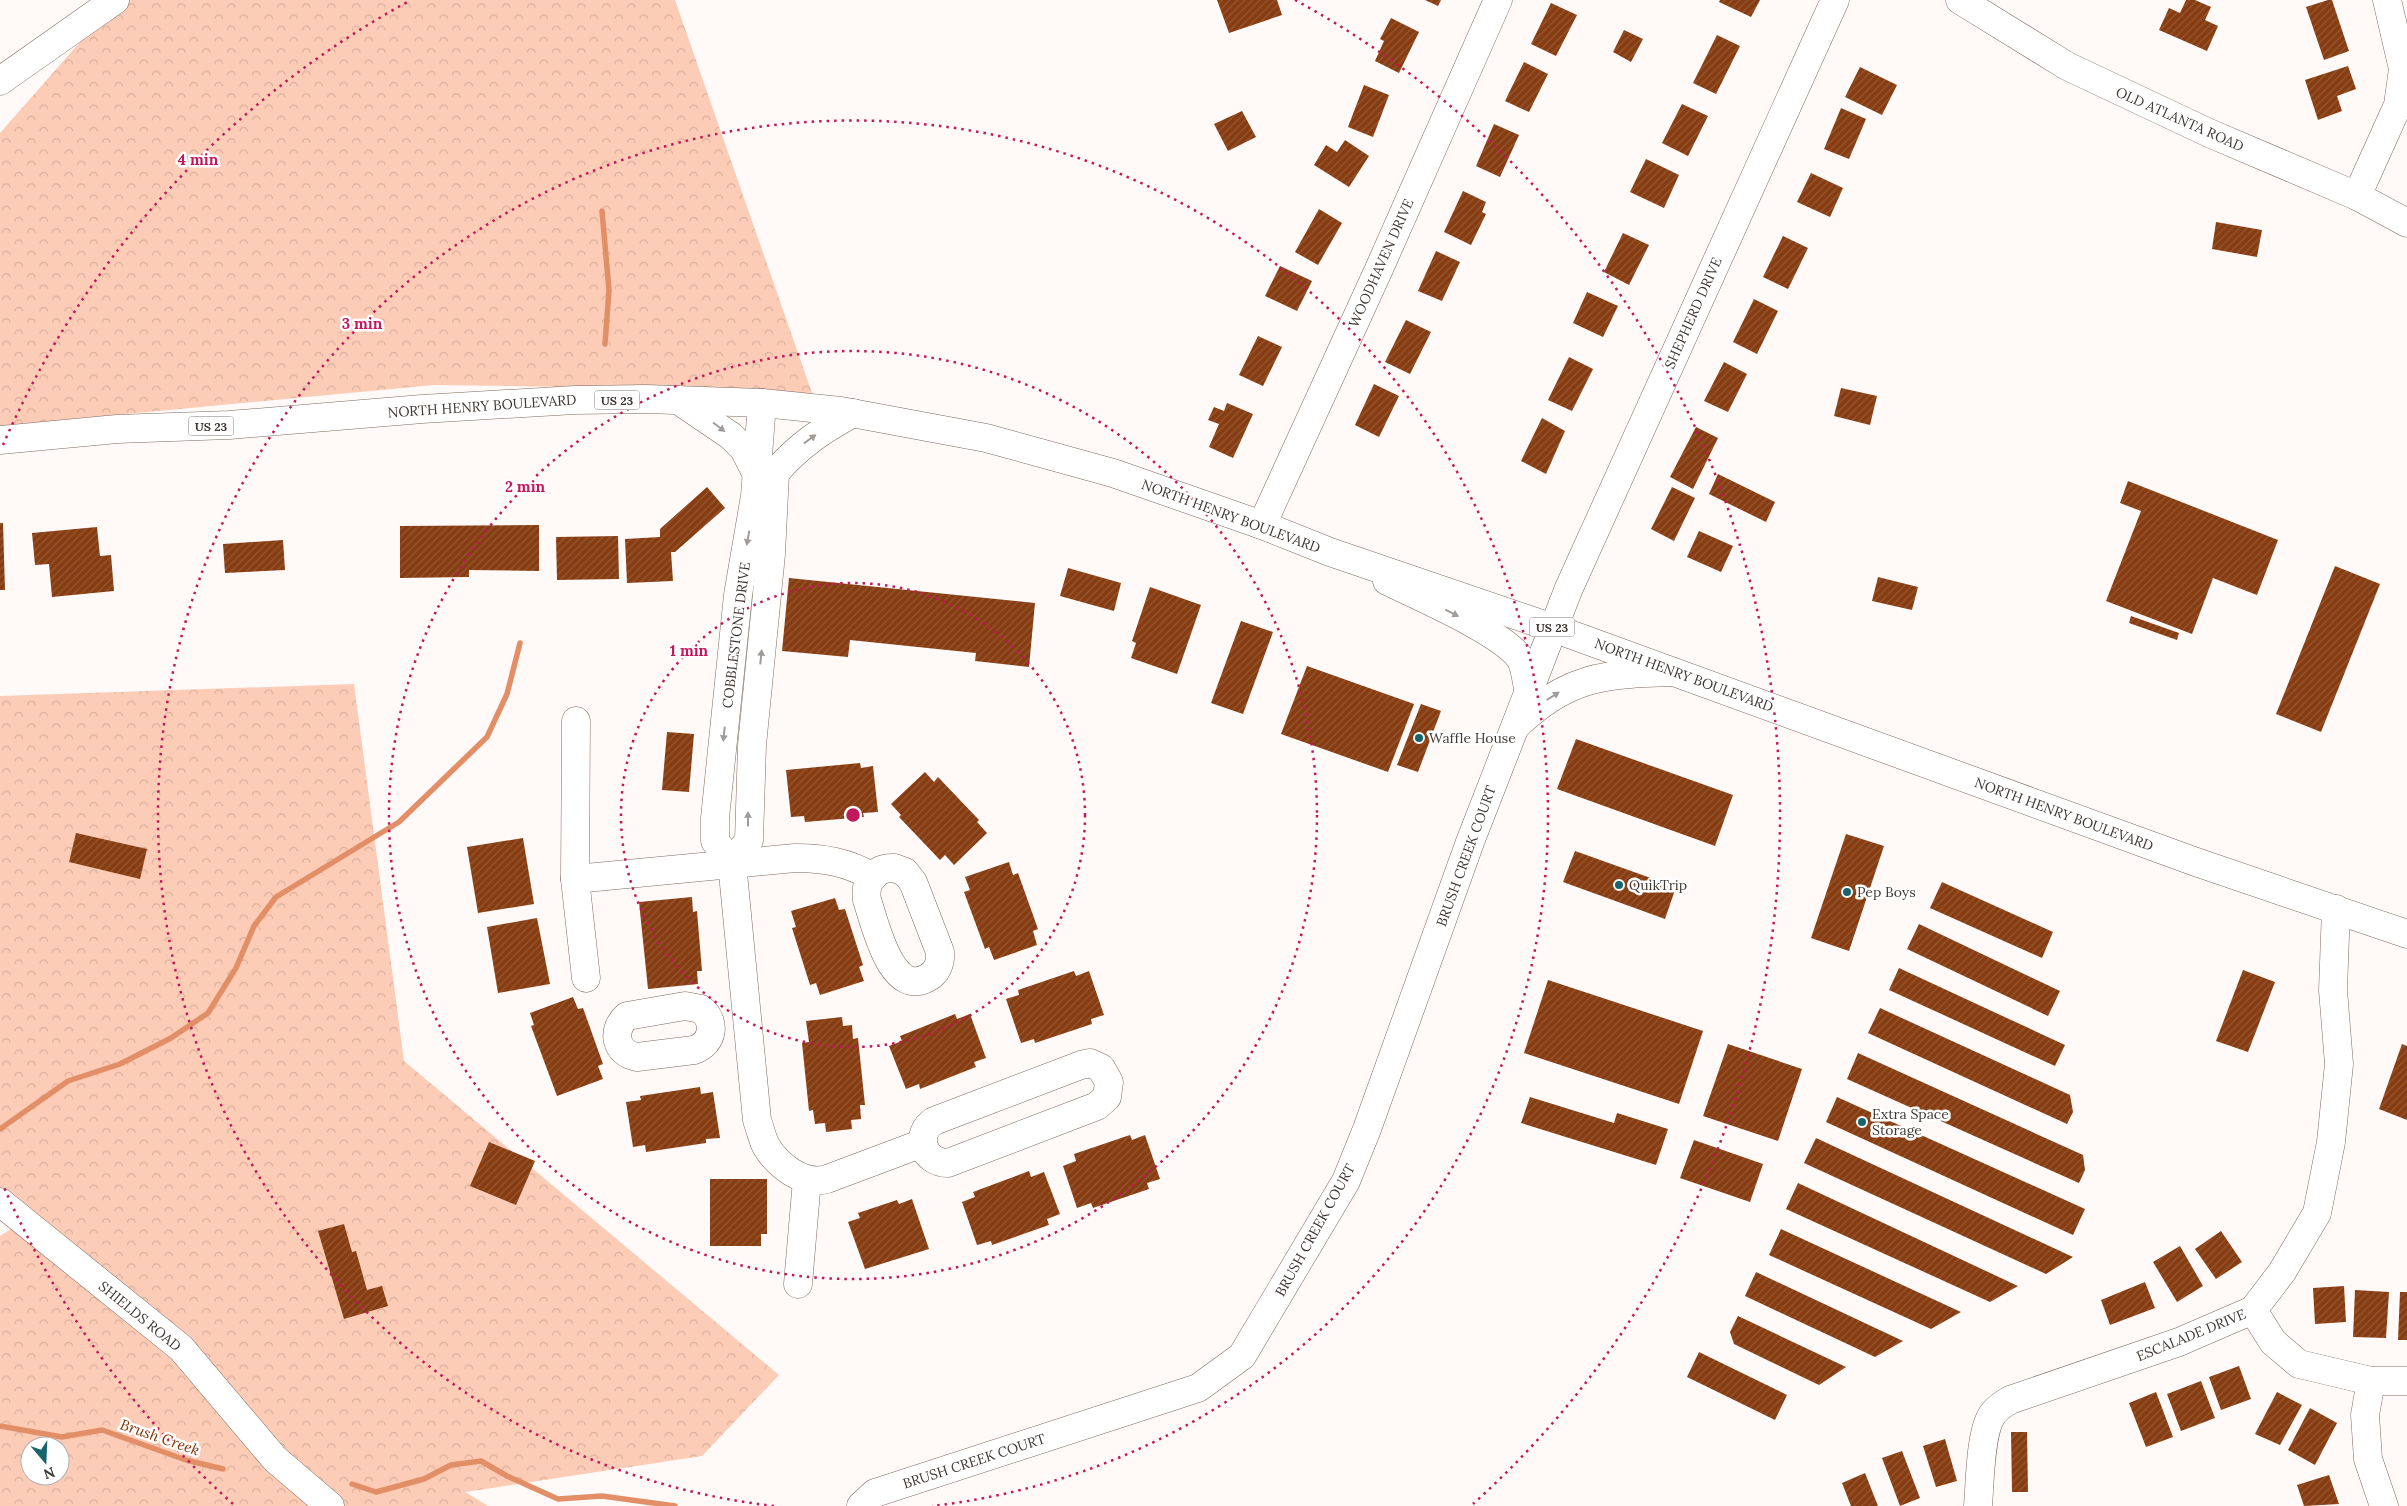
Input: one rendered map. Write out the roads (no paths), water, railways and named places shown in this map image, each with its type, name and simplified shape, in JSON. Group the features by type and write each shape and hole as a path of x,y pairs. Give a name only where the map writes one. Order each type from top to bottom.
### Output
{"main road":[{"path":"0,81 115,0"},
{"name":"WOODHAVEN DRIVE","path":"1262,525 1379,269 1498,0"},
{"name":"SHEPHERD DRIVE","path":"1553,628 1834,0"},
{"name":"OLD ATLANTA ROAD","path":"1960,0 2067,66 2192,125 2357,196 2407,223"},
{"path":"2357,196 2398,104 2403,69 2387,0"},
{"path":"678,400 731,436 744,449 765,485 794,451 826,428 853,413"},
{"name":"NORTH HENRY BOULEVARD","path":"0,440 117,429 229,425 545,401 678,400 771,404 853,413 986,438 1113,473 1262,525 1330,552 1553,628 2196,862 2407,934"},
{"name":"COBBLESTONE DRIVE","path":"732,863 748,840 752,745 771,554 765,485 771,404"},
{"path":"1330,552 1476,626 1504,644 1520,658 1528,688"},
{"name":"BRUSH CREEK COURT","path":"861,1506 875,1493 1198,1388 1242,1356 1346,1182 1367,1129 1470,842 1515,727 1528,688 1553,628"},
{"path":"1515,727 1535,708 1559,692 1584,680 1619,673 1675,672"},
{"path":"576,721 575,879 586,978"},
{"path":"575,879 781,858 824,859 849,865 872,877"},
{"path":"732,863 758,1120 763,1138 773,1154 781,1163 807,1180 827,1180 922,1143"},
{"name":"ESCALADE DRIVE","path":"1978,1506 1986,1432 1993,1414 2001,1405 2018,1397 2179,1342 2253,1310 2282,1272 2317,1213 2331,1142 2339,1064 2333,990 2336,909"},
{"path":"711,1024 747,1018"},
{"path":"1086,1063 1101,1068 1108,1077 1109,1092 1101,1103 1043,1126 948,1163 936,1162 925,1150 922,1143 924,1131 934,1121 1086,1063"},
{"path":"1028,1085 1043,1126"},
{"path":"798,1284 807,1180"},
{"name":"SHIELDS ROAD","path":"0,1202 181,1348 275,1459 330,1506"},
{"path":"2253,1310 2273,1342 2299,1364 2371,1381 2407,1381"},
{"path":"2371,1381 2365,1415 2368,1459 2384,1506"}],"waterway":[{"path":"602,211 609,290 605,344"},
{"path":"0,1129 68,1081 120,1064 171,1038 208,1013 236,968 254,926 276,897 399,822 487,737 507,694 520,643"},
{"name":"Brush Creek","path":"0,1426 62,1437 102,1430 186,1460 223,1469"},
{"name":"Brush Creek","path":"352,1484 376,1492 424,1479 451,1465 481,1461 507,1476 558,1499 602,1496 675,1506"}],"place":[{"name":"Waffle House","path":"1419,738"},
{"name":"QuikTrip","path":"1619,885"},
{"name":"Pep Boys","path":"1847,892"},
{"name":"Extra Space Storage","path":"1862,1122"}]}
